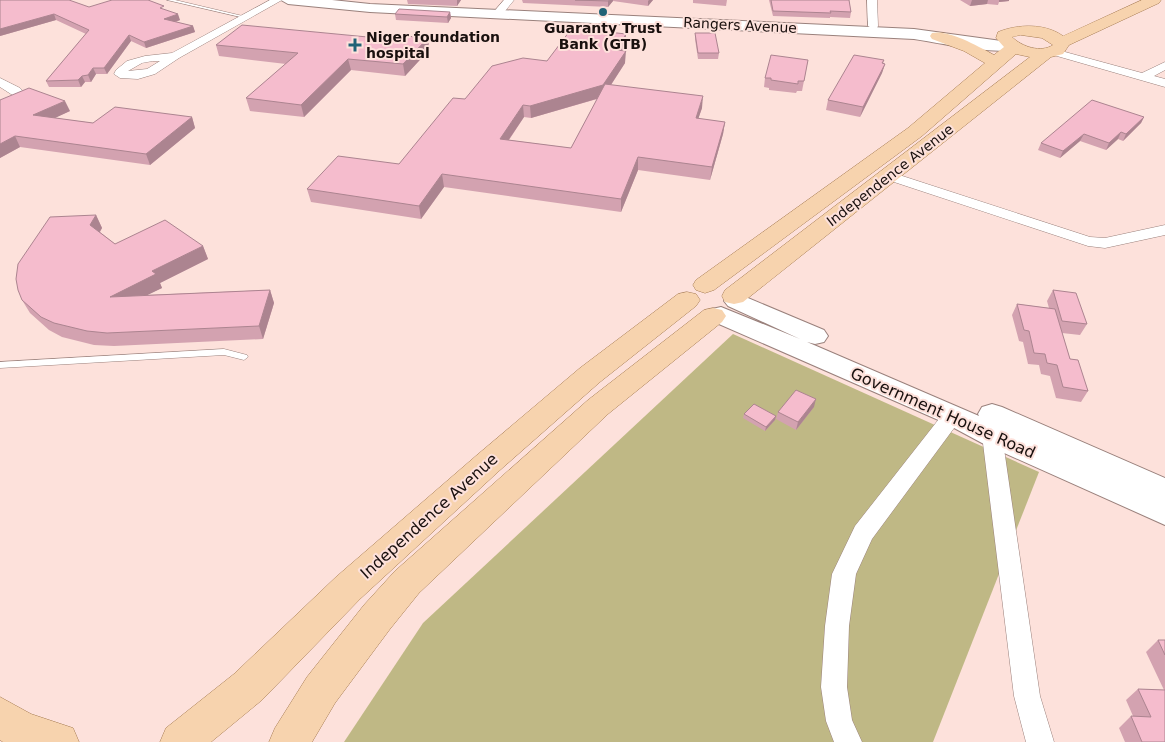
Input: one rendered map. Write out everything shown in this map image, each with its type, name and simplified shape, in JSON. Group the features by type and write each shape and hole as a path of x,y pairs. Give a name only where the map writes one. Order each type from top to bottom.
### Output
{"main road":[{"name":"Rangers Avenue","path":"288,0 370,8 502,8 847,30 938,36 988,45 1017,39"},
{"name":"Rangers Avenue","path":"334,0 873,26 1017,39"},
{"name":"Independence Avenue","path":"180,742 248,687 348,588 488,463 597,370 716,302 890,176 1053,49 1154,0"},
{"name":"Independence Avenue","path":"289,742 321,690 376,617 407,582 450,541 716,302 996,63 1017,39 1059,24"},
{"path":"1017,39 1048,35 1053,49"},
{"path":"938,36 970,48 996,63"},
{"name":"Government House Road","path":"716,302 992,434 1165,512"},
{"name":"Government House Road","path":"716,302 1165,491"},
{"path":"0,717 22,731 60,742"}],"street":[{"path":"174,56 277,0"},
{"path":"872,0 873,26"},
{"path":"1053,49 1165,83"},
{"path":"1144,76 1165,65"},
{"path":"0,82 16,91 20,96 0,107"},
{"path":"890,176 1088,242 1104,243 1165,230"},
{"path":"848,742 839,721 834,688 837,626 844,574 863,533 953,415"},
{"path":"992,434 1027,696 1040,742"}],"lane":[{"path":"168,0 245,17"},
{"path":"0,365 224,352 244,357"}],"shaded area":[{"path":"733,334 1039,472 933,742 344,742 423,623"}],"building":[{"path":"0,0 69,0 89,7 112,0 148,0 164,6 160,8 178,14 164,19 193,26 144,42 129,35 104,68 93,68 88,75 82,76 78,80 46,81 89,30 54,14 0,29"},
{"path":"575,0 610,0 608,1"},
{"path":"771,0 849,0 851,12 773,11"},
{"path":"399,9 450,12 447,17 395,14"},
{"path":"242,25 378,38 382,34 428,38 403,64 348,59 301,105 246,98 298,53 216,45"},
{"path":"572,28 626,34 616,50 626,51 603,85 530,106 523,105 500,139 571,148 605,84 703,96 696,118 725,122 712,167 638,157 621,199 442,174 419,206 307,189 338,156 399,164 453,98 465,99 492,66 523,58 547,61"},
{"path":"695,33 715,33 719,53 698,53"},
{"path":"771,55 808,60 804,81 798,81 798,84 765,78"},
{"path":"854,55 884,60 882,63 885,64 863,107 828,100"},
{"path":"29,88 65,101 33,115 93,123 115,107 192,117 146,154 15,136 0,144 0,100"},
{"path":"1092,100 1144,117 1126,134 1121,132 1109,143 1084,134 1063,151 1041,143"},
{"path":"96,215 90,225 115,244 165,220 203,246 152,271 156,274 110,297 270,290 259,326 107,333 87,331 54,323 41,317 22,300 16,279 18,264 50,217"},
{"path":"1053,290 1076,293 1087,324 1062,321"},
{"path":"1017,304 1055,309 1070,359 1078,360 1088,391 1063,387 1057,365 1047,363 1045,354 1034,353 1029,331 1024,330"},
{"path":"796,390 816,399 798,422 778,412"},
{"path":"754,404 776,416 766,427 744,414"},
{"path":"1158,640 1165,640 1165,655"},
{"path":"1138,689 1165,690 1165,742 1142,742 1131,716 1151,717"}],"place":[{"name":"Guaranty Trust Bank (GTB)","path":"603,12"},
{"name":"Niger foundation hospital","path":"355,45"}]}
